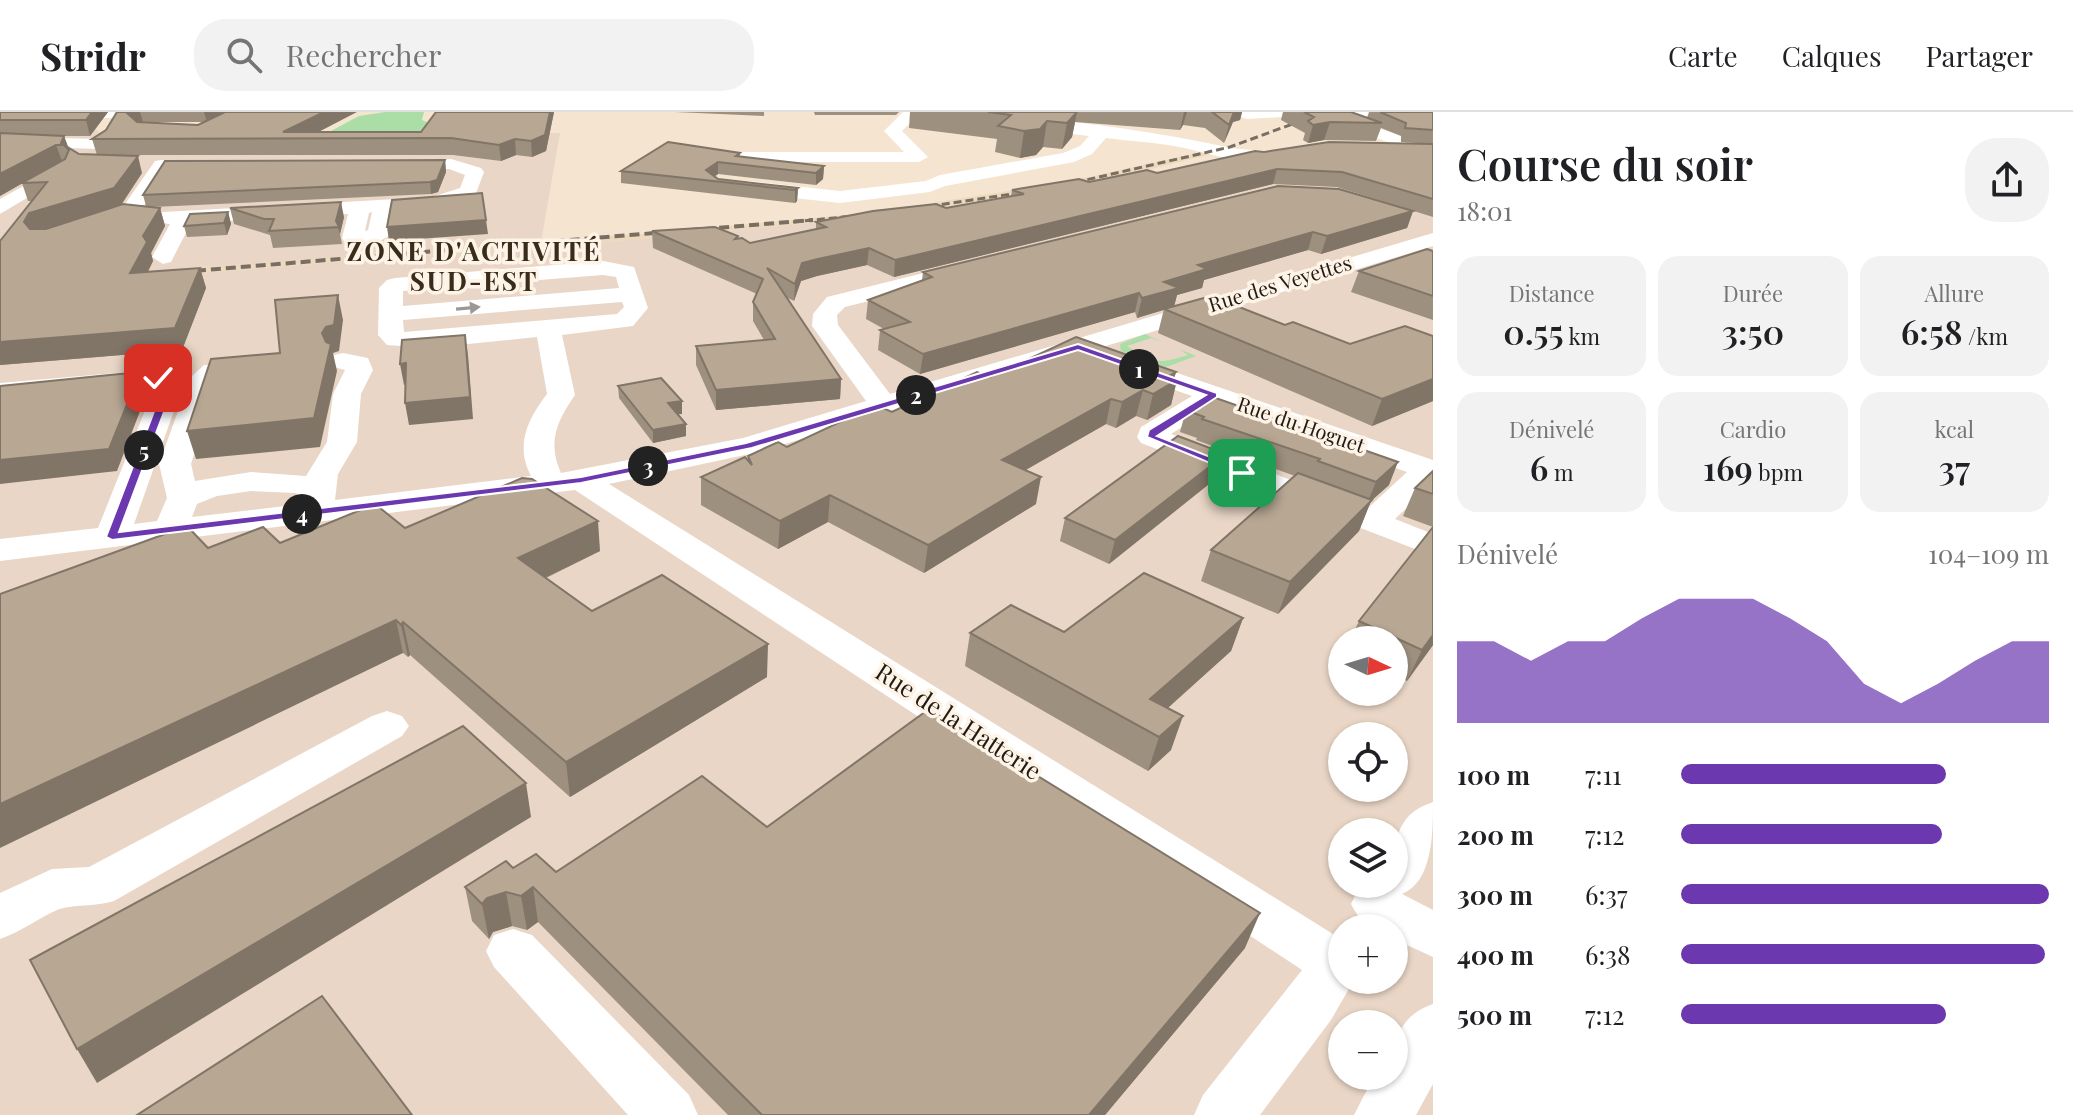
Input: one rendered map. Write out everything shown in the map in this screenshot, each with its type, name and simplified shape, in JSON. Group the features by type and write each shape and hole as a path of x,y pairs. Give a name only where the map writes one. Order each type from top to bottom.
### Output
{"street":[{"path":"104,137 98,112 120,112"},
{"path":"0,208 64,160 104,137 120,112"},
{"path":"912,112 892,131 940,181"},
{"path":"921,112 998,116 1105,134 1186,143 1241,156 1276,158 1305,151"},
{"path":"1018,112 1054,112"},
{"path":"1258,120 1247,114 1283,112"},
{"path":"1360,148 1411,145 1348,123 1364,112"},
{"path":"732,185 840,197 930,186 940,181 1068,158 1086,150 1125,116"},
{"path":"41,127 9,134 64,160"},
{"path":"731,157 919,157"},
{"path":"106,219 132,212 149,218 184,217 434,203 468,192 475,172 451,164 330,167 132,164"},
{"path":"352,180 357,173 385,170 390,164"},
{"path":"132,212 161,165"},
{"path":"360,206 353,238 378,236 383,205"},
{"path":"163,257 184,217"},
{"name":"Rue des Veyettes","path":"0,550 170,530 318,502 566,482 748,446 1078,347 1429,230"},
{"path":"883,404 825,326 825,314 836,302 986,264"},
{"path":"633,294 636,308 624,321 548,330 396,340 391,335 391,314 633,294"},
{"path":"548,330 561,395 542,419 537,447 544,473 566,482"},
{"name":"Rue du Hoguet","path":"1078,347 1431,470"},
{"path":"318,502 322,474 342,442 347,394 359,370 358,364 343,361"},
{"path":"183,498 175,464 204,378 214,371"},
{"path":"0,391 151,378 167,382 168,388 112,537"},
{"path":"1213,395 1152,433 1152,437 1433,546"},
{"path":"1373,522 1431,470"},
{"path":"170,530 177,506 183,498 206,488 277,480 309,485 318,502"},
{"name":"Rue de la Hatterie","path":"566,482 1359,914"},
{"path":"0,918 52,889 96,887 387,726"},
{"path":"1369,914 1433,820"},
{"name":"Rue de la Hatterie","path":"1408,929 1433,935"},
{"path":"513,951 668,1115"},
{"path":"1237,1111 1328,977"},
{"path":"1384,1115 1433,1029"}],"shaded area":[{"path":"0,112 64,112 82,116 99,132 236,135 560,133 541,242 0,282"},
{"path":"1206,151 1216,153 1106,180 1017,197 872,217 667,237 0,288 0,282 664,232 867,213 1066,182"},
{"path":"1182,172 1433,181 1433,1115 0,1115 0,288 667,237 872,217 949,216"}],"green space":[{"path":"424,112 422,120 440,128 490,133 316,139 359,116"},
{"path":"1145,334 1162,342 1151,338 1127,346 1155,361 1188,355 1179,349 1196,356 1166,367 1121,351 1120,344"}],"building":[{"path":"0,112 92,112 86,120 0,120"},
{"path":"117,112 129,112 137,122 198,125 225,112 324,112 283,132 421,132 436,112 550,112 545,135 531,141 515,139 499,145 451,138 92,139 106,130"},
{"path":"988,112 1077,112 1067,123 1047,121 1040,129 1024,131 998,126 1011,115"},
{"path":"1212,112 1234,112 1229,125"},
{"path":"1304,112 1351,112 1382,123 1330,122 1313,125 1308,121 1314,117"},
{"path":"1380,112 1433,112 1433,130 1405,128 1406,123"},
{"path":"0,133 64,136 61,143 79,154 138,156 114,188 29,213 24,222 30,229 46,229 123,204 160,208 143,236 147,242 130,273 200,268 175,328 0,342 0,241 47,182 22,183 65,159 69,150 64,145 56,145 0,174"},
{"path":"668,142 740,153 736,156 824,166 816,173 718,162 706,170 718,179 798,188 795,190 621,171"},
{"path":"1329,142 1433,144 1433,199 1342,172 1277,169 895,260 869,248 818,259 802,263 795,284 767,268 841,379 716,390 696,346 775,339 753,302 763,279 652,231 715,227 738,236 735,239 742,238 750,243 826,227 816,222 873,211 936,204 946,208 1024,194 1012,190 1079,179 1089,182 1147,170 1157,173 1255,151"},
{"path":"445,160 437,180 430,182 143,195 165,161"},
{"path":"1278,186 1339,189 1413,211 1327,236 1313,232 1198,265 1207,269 1164,282 1179,288 1142,298 1139,293 923,354 880,330 910,322 868,300 932,277 923,272"},
{"path":"482,193 486,220 387,227 392,200"},
{"path":"341,202 336,221 339,227 269,231 274,219 264,219 230,208"},
{"path":"228,212 224,223 184,226 190,214"},
{"path":"1427,249 1433,251 1433,296 1359,271"},
{"path":"338,295 334,325 326,327 322,333 326,342 331,344 314,418 187,431 211,359 280,353 275,300"},
{"path":"1211,296 1285,325 1293,322 1350,344 1405,326 1433,336 1433,379 1382,399 1164,309"},
{"path":"465,335 470,397 405,403 406,363 400,364 402,340"},
{"path":"1076,337 1176,372 1167,377 1177,380 1153,394 1143,390 1122,402 1111,399 1002,460 1041,477 928,545 830,495 780,521 701,477 745,457 752,465 748,456 778,442 787,447 876,405 892,412 977,372 990,377"},
{"path":"140,372 109,449 0,460 0,386"},
{"path":"661,378 682,401 668,403 686,424 653,430 618,386"},
{"path":"1210,396 1398,462 1376,482 1318,461 1320,459 1202,419 1204,417 1186,410"},
{"path":"1178,436 1226,454 1115,540 1065,518"},
{"path":"1433,471 1433,494 1415,488"},
{"path":"1298,473 1372,500 1290,582 1211,550"},
{"path":"522,478 532,479 598,521 518,558 592,611 662,575 768,644 566,762 403,622 401,625 396,620 0,804 0,594 187,526 208,548 263,527 280,543 375,504 405,528"},
{"path":"1433,527 1433,635 1422,650 1408,644 1408,626 1370,626 1359,621"},
{"path":"1144,573 1243,618 1150,699 1183,716 1159,737 970,633 1011,605 1064,632"},
{"path":"929,709 1260,913 1089,1115 762,1115 533,887 521,896 506,892 487,898 482,904 465,887 506,861 513,868 536,854 556,872 702,776 767,827"},
{"path":"463,726 526,783 77,1049 30,960"},
{"path":"322,996 412,1115 137,1115"}],"railway":[{"path":"1064,185 1230,147 1325,112"},
{"path":"918,208 1032,191"},
{"path":"793,222 854,216"},
{"path":"181,272 813,220"}],"district":[{"name":"ZONE D'ACTIVITÉ SUD-EST","path":"474,267"}],"route":[{"path":"158,378 167,382 168,388 112,537 581,480 748,446 1078,347 1213,395 1152,433 1152,437 1242,473"}]}
